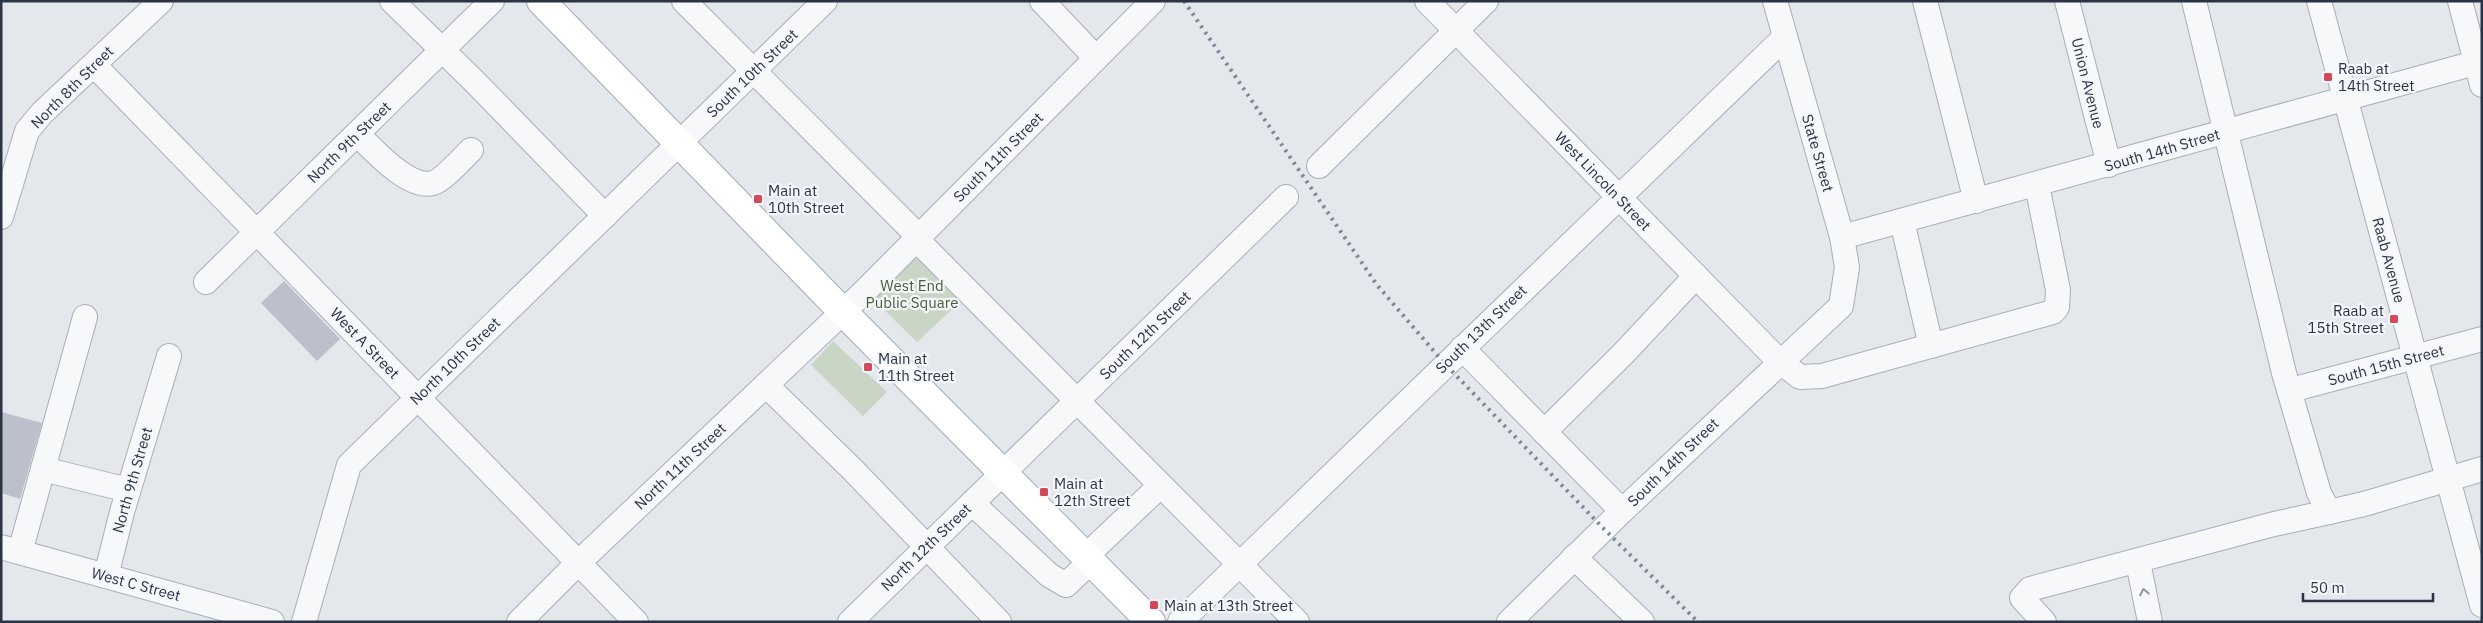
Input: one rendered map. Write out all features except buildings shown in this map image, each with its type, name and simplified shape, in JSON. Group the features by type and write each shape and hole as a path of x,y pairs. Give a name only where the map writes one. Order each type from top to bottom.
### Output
{"main road":[{"path":"541,1 843,312 1151,622"}],"street":[{"name":"North 8th Street","path":"1,217 27,132 42,113 160,1"},
{"path":"392,1 475,82 605,216"},
{"name":"North 9th Street","path":"206,282 492,1"},
{"path":"684,1 752,72 919,237 924,247 1297,622"},
{"name":"South 10th Street","path":"679,144 824,1"},
{"path":"1042,1 1096,58"},
{"name":"South 11th Street","path":"843,312 1153,1"},
{"name":"West Lincoln Street","path":"1427,1 1780,362 1800,377 1822,376 2053,312 2057,307 2058,290 2037,184"},
{"path":"1319,166 1486,1"},
{"name":"State Street","path":"1776,1 1842,237 1847,267 1841,306"},
{"path":"1925,1 1976,201"},
{"name":"Union Avenue","path":"2067,1 2109,165"},
{"path":"2194,1 2284,373 2291,390 2319,493 2329,512"},
{"name":"Raab Avenue","path":"2319,1 2482,605"},
{"path":"2460,1 2479,62 2482,85"},
{"name":"South 13th Street","path":"1180,622 1619,196 1785,38"},
{"name":"South 14th Street","path":"1842,237 2479,62"},
{"name":"West A Street","path":"94,65 636,622"},
{"path":"357,134 407,179 420,184 434,183 471,150"},
{"name":"North 10th Street","path":"304,622 349,465 679,144"},
{"name":"South 12th Street","path":"1003,472 1286,198"},
{"path":"1902,221 1931,346"},
{"path":"1544,432 1622,355 1696,276"},
{"name":"South 14th Street","path":"1509,622 1622,511 1841,306"},
{"name":"North 11th Street","path":"519,622 578,563 843,312"},
{"path":"6,549 43,469 85,318"},
{"name":"South 15th Street","path":"2291,390 2482,339"},
{"path":"1462,348 1622,511"},
{"name":"North 9th Street","path":"106,576 128,490 169,356"},
{"path":"766,385 927,547 998,622"},
{"path":"43,469 128,490"},
{"path":"2044,622 2022,598 2030,589 2138,562 2274,524 2364,504 2482,469"},
{"name":"North 12th Street","path":"850,622 1003,472"},
{"path":"972,503 1049,575 1066,585 1088,559 1160,486"},
{"name":"West C Street","path":"6,549 272,622"},
{"path":"1574,557 1642,622"},
{"path":"2138,562 2150,622"},
{"path":"2477,622 2482,620"}],"green space":[{"name":"West End Public Square","path":"914,254 960,302 917,342 865,291"},
{"name":"West End Public Square","path":"833,341 887,392 863,416 811,365"}],"railway":[{"path":"1184,1 1377,285 1445,364 1604,529 1698,622"}],"place":[{"name":"Raab at 14th Street","path":"2328,77"},
{"name":"Main at 10th Street","path":"758,199"},
{"name":"Raab at 15th Street","path":"2394,319"},
{"name":"Main at 11th Street","path":"868,367"},
{"name":"Main at 12th Street","path":"1044,492"},
{"name":"Main at 13th Street","path":"1154,605"}]}
